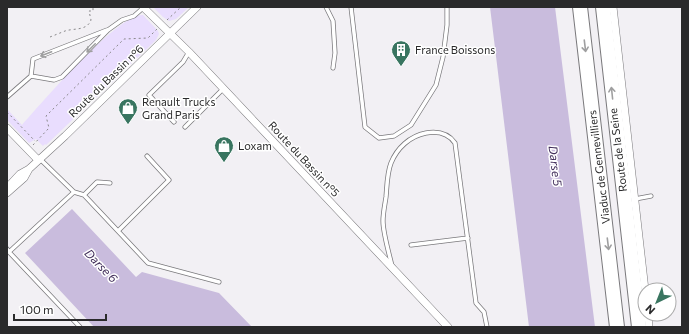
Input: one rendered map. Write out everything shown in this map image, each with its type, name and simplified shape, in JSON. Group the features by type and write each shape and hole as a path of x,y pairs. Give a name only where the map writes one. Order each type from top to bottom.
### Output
{"highway":[{"name":"Viaduc de Gennevilliers","path":"580,7 617,327"},
{"name":"Viaduc de Gennevilliers","path":"603,7 638,327"}],"street":[{"name":"Route du Bassin n°5","path":"143,7 223,88 448,327"},
{"name":"Route du Bassin n°6","path":"7,188 20,174 29,169 39,160 197,7"},
{"name":"Route de la Seine","path":"613,7 644,282"},
{"path":"7,128 39,160"},
{"name":"Route du Bassin n°6","path":"7,193 24,178 29,169"}],"lane":[{"path":"30,76 54,80 62,77 108,30 122,20 134,16 143,7"},
{"path":"326,7 332,21 335,53 333,68"},
{"path":"351,7 365,127 378,138 394,136 411,124 436,84 444,57 447,7"},
{"path":"7,97 30,76 33,59 108,30"},
{"path":"174,122 149,95 183,62 188,52"},
{"path":"185,127 223,88"},
{"path":"392,268 383,222 387,180 391,163 409,139 416,135 429,132 444,133 455,143 476,303 484,312 487,327"},
{"path":"118,231 169,180 147,156"},
{"path":"39,160 74,192 84,196 148,263 219,282"},
{"path":"84,196 97,182 110,183"},
{"path":"74,192 8,250 80,327"},
{"path":"635,198 651,196"},
{"path":"411,245 468,238"}],"path":[{"path":"50,36 80,29 88,25 91,20 89,11 93,11 93,7"},
{"path":"7,112 36,142 49,128 46,116 124,39 148,38 181,7"}],"shaded area":[{"path":"153,7 189,7 176,19 169,21"},
{"path":"143,15 158,31 159,34 156,40 46,145 45,144 43,146 36,139 29,143 7,120 7,109 22,125 98,44 131,19"}],"water":[{"name":"Darse 5","path":"490,7 555,7 595,327 529,327"},
{"name":"Darse 6","path":"72,209 136,277 142,272 219,293 252,327 94,327 25,253"}],"place":[{"name":"France Boissons","path":"401,67"},
{"name":"Renault Trucks Grand Paris","path":"128,125"},
{"name":"Loxam","path":"224,163"}]}
